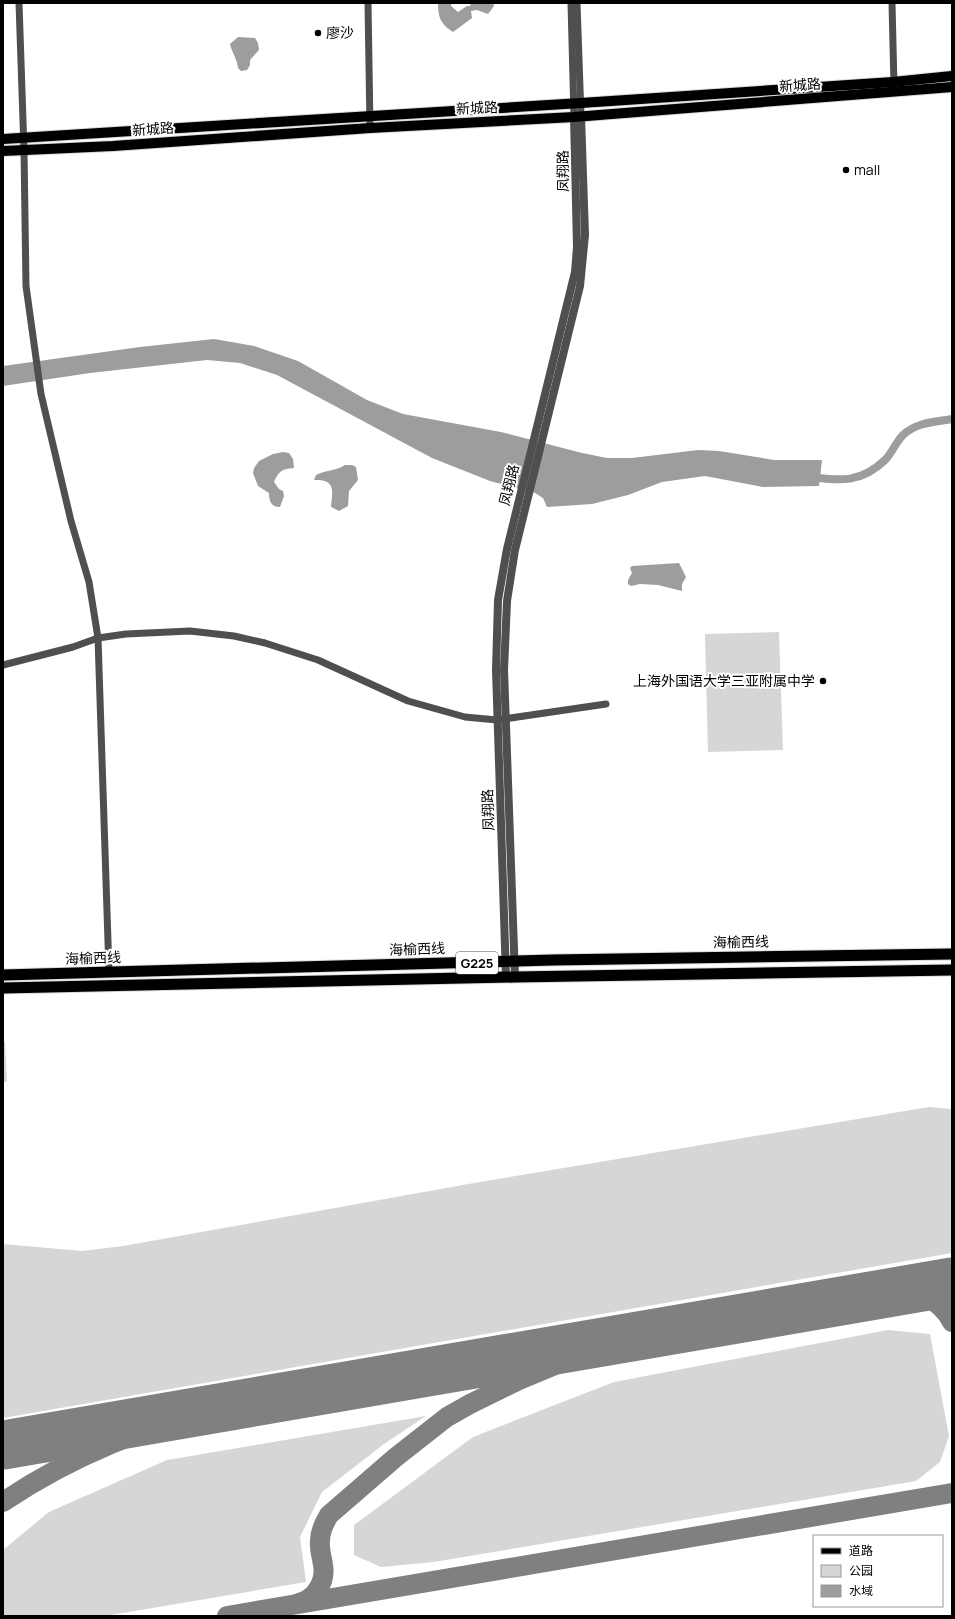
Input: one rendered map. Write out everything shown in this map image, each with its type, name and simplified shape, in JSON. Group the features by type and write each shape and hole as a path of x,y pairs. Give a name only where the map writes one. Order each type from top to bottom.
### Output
{"highway":[{"name":"海榆西线","path":"3,975 510,962 952,954"},
{"name":"海榆西线","path":"3,988 511,977 952,970"}],"main road":[{"name":"新城路","path":"3,151 114,146 370,128 577,116 894,87 952,76"},
{"name":"新城路","path":"3,139 577,103 894,87 952,87"}],"street":[{"path":"19,3 24,150 26,286 41,394 71,521 89,582 98,638 109,972"},
{"path":"368,3 370,128"},
{"name":"凤翔路","path":"571,3 577,103"},
{"name":"凤翔路","path":"511,977 502,719 507,601 524,494 575,272 577,247 577,3"},
{"path":"892,3 894,87"},
{"path":"3,665 73,647 98,638 133,634 190,631 234,636 264,643 318,660 408,701 465,717 502,719 606,704"}],"green space":[{"path":"779,632 783,750 708,752 705,634"},
{"path":"3,1042 5,1042 7,1082 3,1082"},
{"path":"929,1107 952,1109 952,1253 3,1418 3,1244 82,1251 123,1246 474,1183"},
{"path":"888,1330 930,1334 949,1436 940,1462 916,1481 434,1562 381,1567 354,1555 354,1525 473,1437 614,1382"},
{"path":"426,1416 384,1444 322,1492 300,1537 306,1582 105,1616 3,1616 3,1550 49,1512 167,1460"}],"water":[{"path":"438,3 452,3 451,6 458,12 467,6 470,6 471,3 493,3 494,6 488,14 477,10 471,11 472,18 453,32 441,20"},
{"path":"238,37 255,38 258,43 259,50 250,60 250,65 247,70 241,71 238,68 237,61 230,44"},
{"path":"214,339 254,346 298,361 367,400 403,414 501,432 607,458 632,458 698,450 719,451 774,460 822,460 819,486 763,487 705,476 662,482 628,495 592,504 547,507 543,498 535,493 490,481 432,458 277,375 240,363 207,360 90,373 3,386 3,366 140,347"},
{"path":"283,452 289,453 293,459 294,468 281,471 274,482 279,489 283,491 284,496 280,507 277,507 271,503 269,493 258,486 253,473 254,468 259,461 273,454"},
{"path":"345,465 352,465 356,467 358,480 349,491 348,506 339,511 331,507 332,488 330,484 321,480 314,480 316,475"},
{"path":"679,563 686,577 682,584 682,591 658,585 640,584 631,586 628,584 628,580 632,573 630,568 632,566"}],"waterway":[{"path":"810,477 831,479 850,479 859,477 868,473 885,460 903,435 914,427 926,423 952,419"}],"taxiway":[{"path":"891,1293 909,1293 926,1297 941,1307 952,1322"},
{"path":"299,1603 310,1598 321,1583 324,1571 320,1537 325,1521 329,1515 396,1457 447,1417 519,1380 567,1360 615,1344 663,1332"},
{"path":"3,1502 58,1469 116,1442 175,1421 237,1404"},
{"path":"227,1616 952,1493"}],"runway":[{"path":"3,1445 952,1282"}],"place":[{"name":"廖沙","path":"318,33"},
{"name":"mall","path":"846,170"},
{"name":"上海外国语大学三亚附属中学","path":"823,681"}]}
